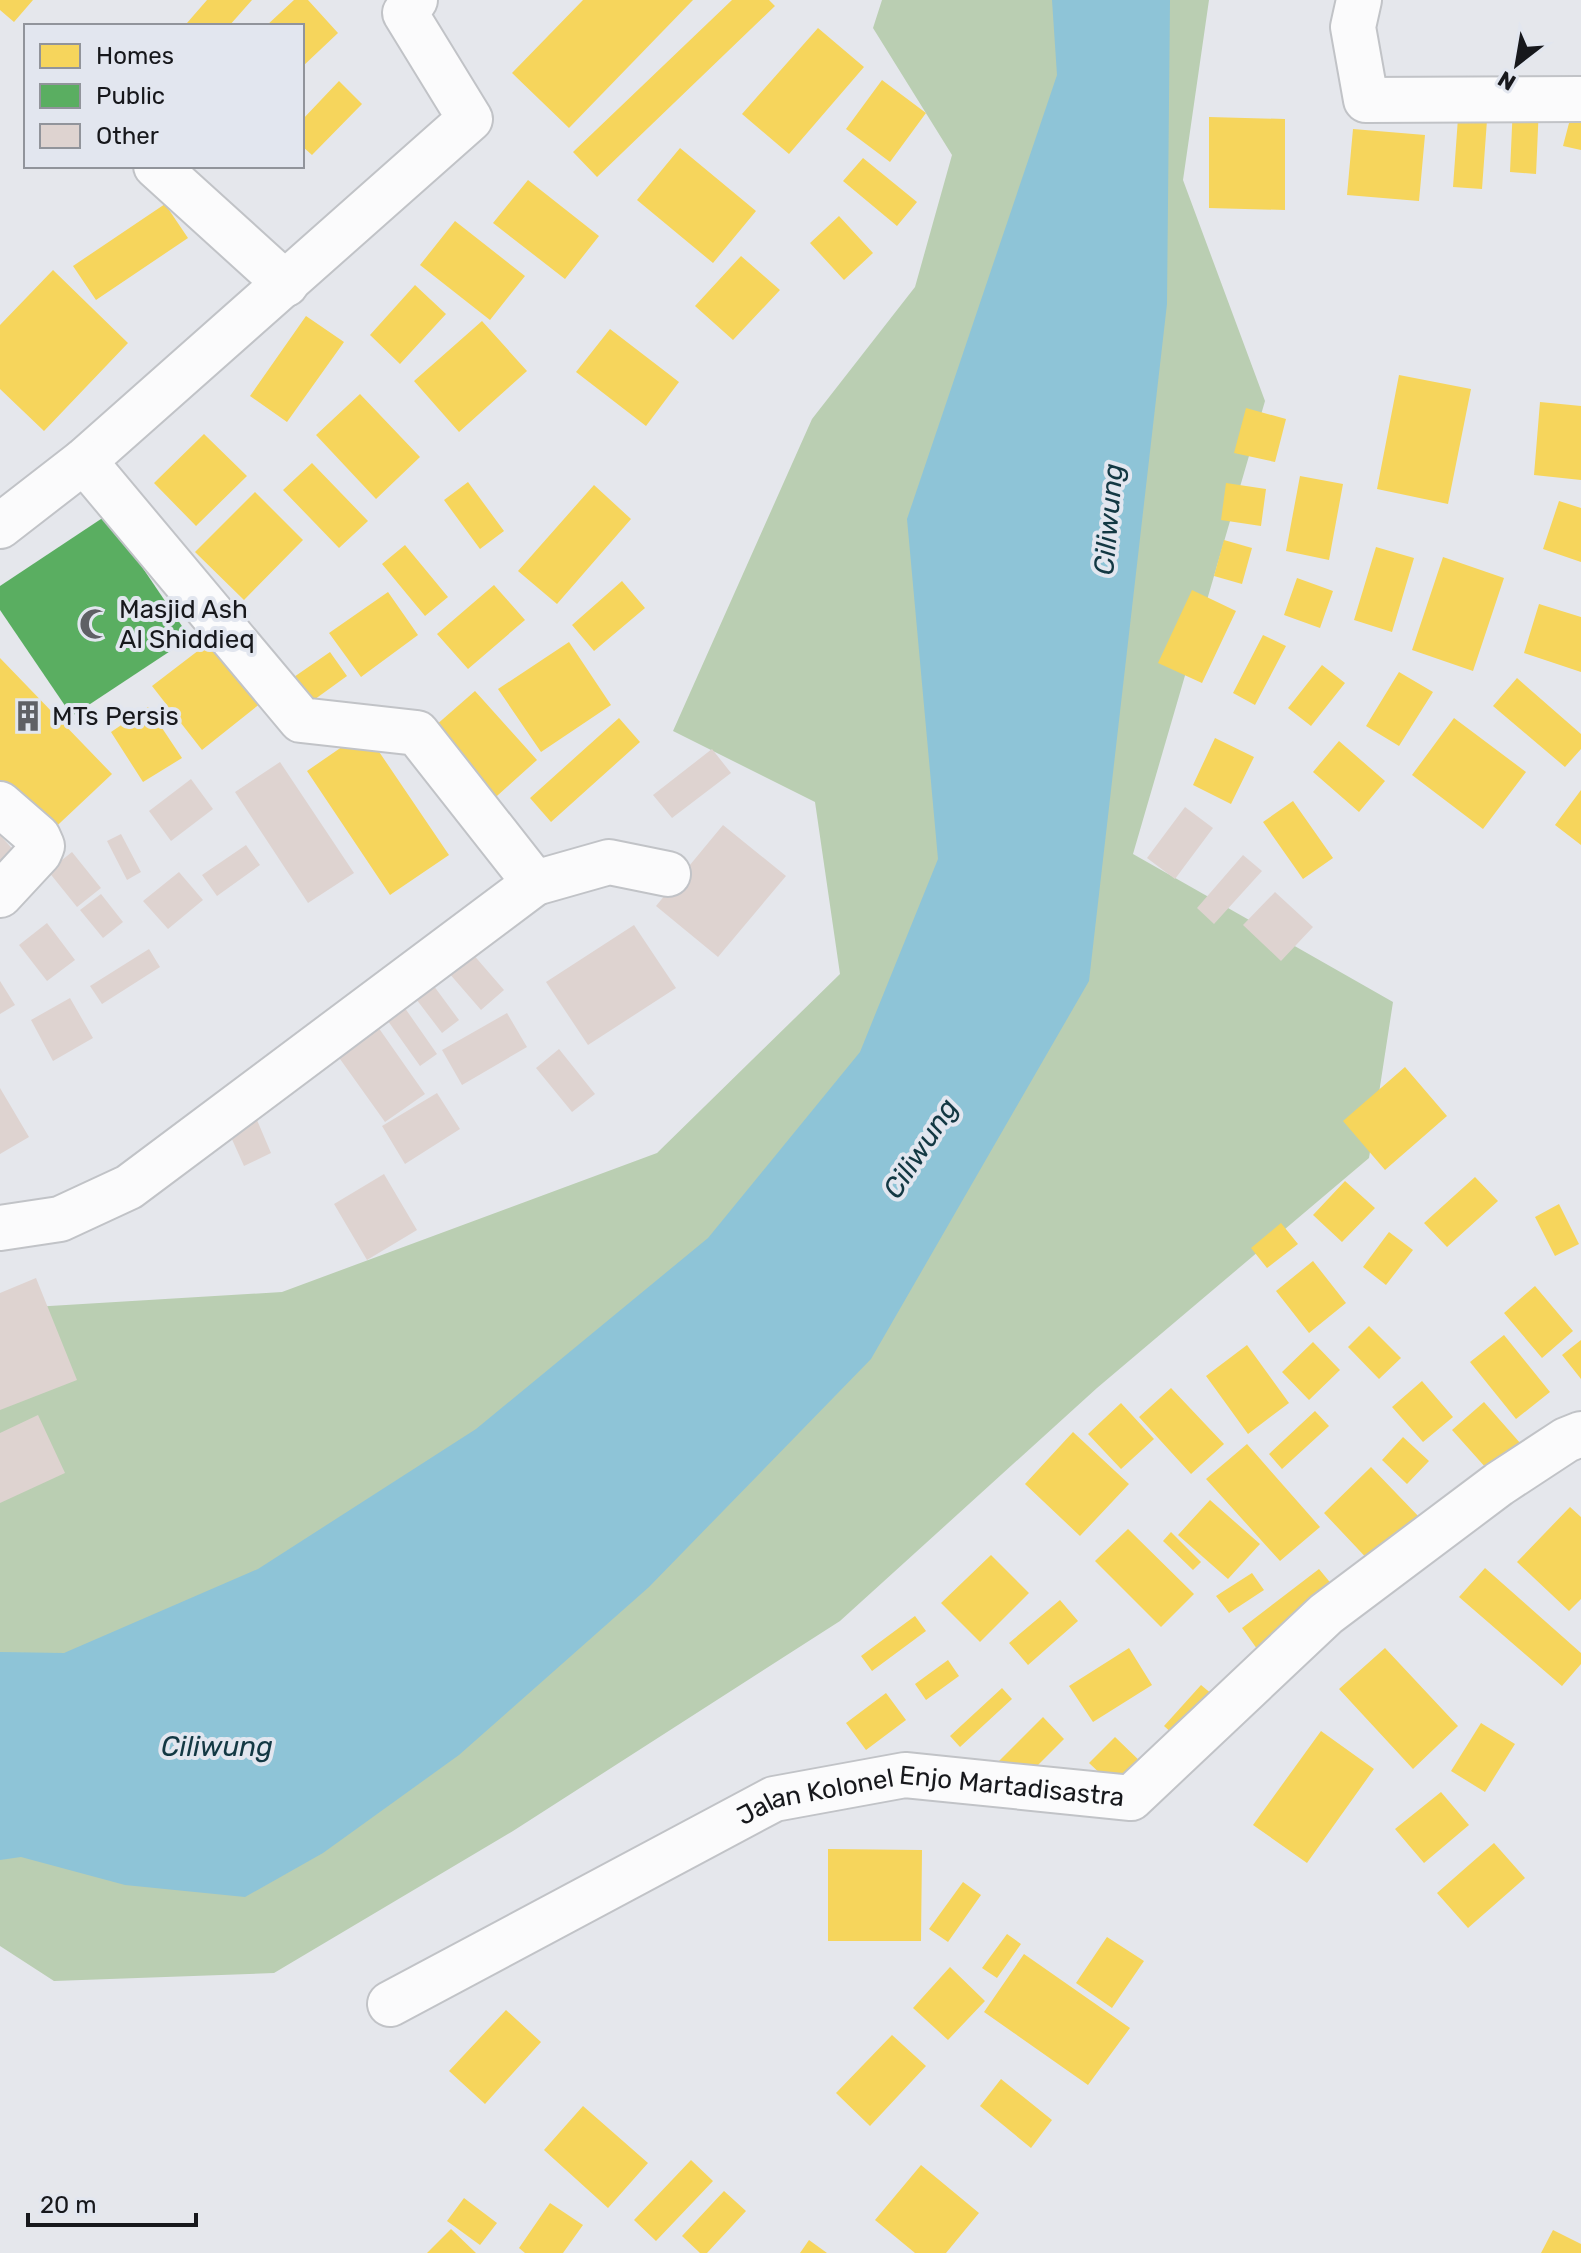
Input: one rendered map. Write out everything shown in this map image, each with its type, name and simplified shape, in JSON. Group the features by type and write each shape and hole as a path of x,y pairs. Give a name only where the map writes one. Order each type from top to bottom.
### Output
{"street":[{"path":"0,526 84,461 470,119 405,13 415,0"},
{"path":"1359,0 1353,27 1366,100 1581,99"},
{"path":"158,168 286,284"},
{"path":"84,461 301,720 417,733 535,883"},
{"path":"0,804 38,837 42,846 0,895"},
{"path":"0,1228 60,1219 129,1187 535,883 609,862 668,874"},
{"name":"Jalan Kolonel Enjo Martadisastra","path":"390,2004 774,1799 905,1775 1131,1798 1326,1614 1499,1484 1566,1440 1581,1434"}],"green space":[{"path":"882,0 1209,0 1183,180 1265,401 1133,854 1393,1002 1369,1158 1097,1388 840,1621 513,1831 274,1973 54,1981 0,1946 0,1309 282,1292 657,1153 840,974 815,802 673,731 812,419 915,287 952,155 873,28"}],"water":[{"name":"Ciliwung","path":"1052,0 1170,0 1167,304 1089,981 871,1359 649,1587 459,1755 323,1853 245,1897 125,1885 21,1857 0,1860 0,1652 64,1653 258,1569 476,1429 708,1238 860,1052 938,859 907,519 1057,75"}],"building: Homes":[{"path":"0,0 33,0 14,22 0,10"},
{"path":"207,0 252,0 231,24 187,23"},
{"path":"294,0 308,0 338,33 304,65 304,24 268,24"},
{"path":"583,0 693,0 569,128 512,73"},
{"path":"732,0 769,0 775,6 597,177 573,152"},
{"path":"818,28 864,67 789,154 742,114"},
{"path":"882,80 926,113 890,162 846,129"},
{"path":"339,81 362,104 312,155 304,148 304,118"},
{"path":"1574,104 1581,106 1581,150 1563,146"},
{"path":"1513,105 1539,106 1536,174 1510,172"},
{"path":"1209,117 1285,119 1285,210 1209,208"},
{"path":"1458,118 1487,120 1482,189 1453,187"},
{"path":"1353,129 1425,135 1419,201 1347,195"},
{"path":"680,148 756,211 713,263 637,200"},
{"path":"863,158 917,202 897,226 843,181"},
{"path":"528,180 599,236 565,279 493,223"},
{"path":"165,204 188,238 96,300 73,266"},
{"path":"839,216 873,253 844,280 810,243"},
{"path":"455,221 525,276 490,320 420,265"},
{"path":"741,256 780,290 733,340 695,306"},
{"path":"53,270 128,343 44,431 0,389 0,325"},
{"path":"415,285 446,314 400,364 370,335"},
{"path":"306,316 344,342 287,422 250,396"},
{"path":"482,321 527,371 459,432 414,381"},
{"path":"610,329 679,382 646,426 576,372"},
{"path":"1399,375 1471,389 1448,504 1377,489"},
{"path":"360,394 420,457 376,499 316,435"},
{"path":"1540,402 1581,406 1581,480 1534,475"},
{"path":"1246,408 1286,419 1275,462 1234,453"},
{"path":"204,434 247,476 196,526 154,483"},
{"path":"312,463 368,521 339,548 283,490"},
{"path":"1300,476 1343,484 1329,560 1286,551"},
{"path":"468,482 504,531 480,549 444,500"},
{"path":"1226,483 1266,489 1261,526 1221,520"},
{"path":"594,485 631,519 557,604 518,571"},
{"path":"255,492 303,540 244,600 195,552"},
{"path":"1559,501 1581,508 1581,562 1543,549"},
{"path":"1224,540 1252,548 1242,584 1214,576"},
{"path":"405,545 448,597 425,616 382,564"},
{"path":"1376,547 1414,558 1392,632 1354,620"},
{"path":"1443,557 1504,578 1473,671 1412,650"},
{"path":"1297,578 1333,591 1320,628 1284,615"},
{"path":"622,581 645,608 594,651 572,625"},
{"path":"494,585 525,620 468,669 437,634"},
{"path":"1192,590 1236,611 1202,683 1158,663"},
{"path":"388,592 418,635 361,677 329,633"},
{"path":"1539,604 1581,617 1581,672 1524,653"},
{"path":"1263,635 1286,646 1255,705 1233,693"},
{"path":"216,637 266,699 202,750 152,686"},
{"path":"569,642 611,705 541,752 498,689"},
{"path":"330,652 347,676 311,702 294,677"},
{"name":"MTs Persis","path":"0,658 112,774 44,838 0,793"},
{"path":"1322,665 1345,683 1311,726 1288,708"},
{"path":"1399,672 1433,692 1399,746 1366,726"},
{"path":"1517,678 1581,734 1581,749 1565,767 1493,706"},
{"path":"475,691 537,760 488,804 427,733"},
{"path":"148,707 182,758 143,782 111,732"},
{"path":"619,718 640,742 551,822 530,798"},
{"path":"1454,718 1526,772 1483,829 1412,775"},
{"path":"365,731 449,855 390,895 307,771"},
{"path":"1215,738 1254,757 1231,804 1193,785"},
{"path":"1339,741 1385,781 1359,812 1313,772"},
{"path":"1581,790 1581,845 1555,825"},
{"path":"1293,801 1333,858 1303,879 1263,822"},
{"path":"1405,1067 1447,1116 1385,1170 1343,1121"},
{"path":"1475,1177 1498,1201 1447,1247 1424,1223"},
{"path":"1345,1181 1375,1208 1342,1242 1313,1215"},
{"path":"1559,1204 1579,1244 1555,1256 1535,1217"},
{"path":"1281,1223 1298,1244 1267,1268 1251,1248"},
{"path":"1389,1232 1413,1250 1386,1285 1363,1267"},
{"path":"1313,1261 1346,1303 1309,1333 1276,1291"},
{"path":"1535,1286 1573,1331 1542,1358 1504,1313"},
{"path":"1369,1326 1401,1358 1379,1379 1348,1347"},
{"path":"1504,1335 1550,1392 1516,1419 1470,1362"},
{"path":"1581,1340 1581,1379 1562,1355"},
{"path":"1313,1342 1340,1370 1309,1400 1282,1372"},
{"path":"1247,1345 1289,1403 1248,1434 1206,1376"},
{"path":"1422,1381 1453,1417 1423,1442 1392,1407"},
{"path":"1171,1388 1224,1444 1191,1474 1139,1417"},
{"path":"1484,1402 1527,1451 1495,1478 1452,1430"},
{"path":"1121,1403 1154,1439 1121,1469 1088,1434"},
{"path":"1315,1411 1329,1426 1282,1469 1269,1454"},
{"path":"1073,1432 1129,1484 1080,1536 1025,1484"},
{"path":"1403,1437 1429,1461 1407,1484 1382,1460"},
{"path":"1247,1444 1320,1527 1280,1561 1206,1479"},
{"path":"1371,1467 1422,1520 1374,1566 1324,1513"},
{"path":"1210,1500 1260,1544 1228,1579 1178,1535"},
{"path":"1570,1507 1581,1517 1581,1599 1569,1611 1517,1562"},
{"path":"1128,1529 1194,1594 1161,1627 1095,1561"},
{"path":"1171,1532 1201,1562 1193,1570 1163,1541"},
{"path":"991,1555 1029,1593 980,1642 941,1603"},
{"path":"1485,1568 1581,1653 1581,1664 1562,1686 1459,1597"},
{"path":"1319,1569 1338,1592 1260,1653 1242,1628"},
{"path":"1252,1573 1264,1590 1229,1613 1216,1596"},
{"path":"1060,1600 1078,1621 1028,1665 1009,1643"},
{"path":"915,1616 926,1631 872,1671 861,1656"},
{"path":"1129,1648 1152,1685 1093,1722 1069,1686"},
{"path":"1385,1648 1458,1726 1413,1769 1339,1689"},
{"path":"948,1660 959,1676 926,1700 915,1684"},
{"path":"1201,1685 1219,1700 1182,1742 1164,1726"},
{"path":"1002,1688 1012,1699 960,1747 950,1736"},
{"path":"886,1693 906,1720 866,1750 846,1723"},
{"path":"1043,1717 1064,1739 1021,1782 999,1761"},
{"path":"1481,1723 1515,1744 1485,1792 1451,1771"},
{"path":"1321,1731 1374,1769 1307,1863 1253,1825"},
{"path":"1115,1737 1144,1765 1119,1791 1089,1763"},
{"path":"1441,1792 1469,1825 1424,1863 1395,1829"},
{"path":"1494,1843 1525,1878 1468,1928 1437,1893"},
{"path":"828,1849 922,1850 921,1941 828,1941"},
{"path":"963,1882 981,1895 948,1942 929,1929"},
{"path":"1007,1934 1021,1944 997,1978 982,1968"},
{"path":"1107,1937 1144,1961 1112,2008 1076,1983"},
{"path":"1024,1954 1130,2028 1088,2085 984,2012"},
{"path":"950,1967 985,2001 948,2040 913,2008"},
{"path":"506,2010 541,2042 485,2104 449,2071"},
{"path":"892,2035 926,2066 870,2126 836,2093"},
{"path":"1001,2079 1052,2120 1031,2148 980,2106"},
{"path":"583,2106 648,2163 608,2208 544,2150"},
{"path":"691,2160 713,2181 656,2241 634,2220"},
{"path":"921,2165 979,2213 946,2253 915,2253 875,2220"},
{"path":"724,2191 746,2211 707,2253 700,2253 682,2236"},
{"path":"464,2198 497,2223 480,2245 447,2221"},
{"path":"550,2203 583,2225 563,2253 525,2253 519,2248"},
{"path":"451,2229 476,2253 427,2253"},
{"path":"1553,2230 1581,2244 1581,2253 1541,2253"},
{"path":"809,2240 827,2253 800,2253"}],"building: Public":[{"name":"Masjid Ash Al Shiddieq","path":"107,515 190,638 72,716 0,610 0,586"}],"building: Other":[{"path":"712,749 731,773 672,818 653,795"},
{"path":"280,762 354,873 308,903 235,792"},
{"path":"191,779 213,809 171,841 149,811"},
{"path":"1185,807 1213,828 1175,879 1147,858"},
{"path":"723,825 786,876 718,957 656,906"},
{"path":"121,834 141,872 127,880 107,841"},
{"path":"0,835 25,863 0,884"},
{"path":"246,845 260,865 217,896 202,875"},
{"path":"72,852 101,888 77,907 48,871"},
{"path":"1243,855 1262,871 1214,924 1197,908"},
{"path":"179,872 203,900 168,929 143,901"},
{"path":"1275,892 1313,927 1281,961 1243,925"},
{"path":"101,894 123,922 103,938 80,910"},
{"path":"47,923 75,960 47,981 19,945"},
{"path":"634,925 676,988 588,1045 546,982"},
{"path":"465,945 504,990 481,1010 442,965"},
{"path":"149,949 160,967 102,1004 90,986"},
{"path":"428,978 459,1020 442,1033 410,991"},
{"path":"0,981 15,1005 0,1014"},
{"path":"70,998 93,1038 53,1061 31,1020"},
{"path":"400,1001 437,1054 420,1066 383,1014"},
{"path":"507,1013 527,1047 462,1085 442,1050"},
{"path":"371,1017 425,1094 385,1122 330,1045"},
{"path":"559,1049 595,1094 572,1112 536,1068"},
{"path":"0,1088 29,1137 0,1154"},
{"path":"437,1093 460,1129 405,1164 382,1126"},
{"path":"254,1113 271,1153 244,1166 226,1126"},
{"path":"384,1174 417,1230 367,1260 334,1204"},
{"path":"36,1278 77,1380 0,1410 0,1293"},
{"path":"38,1415 65,1473 0,1503 0,1433"}],"place":[{"name":"Masjid Ash Al Shiddieq","path":"95,624"},
{"name":"MTs Persis","path":"28,716"}]}
